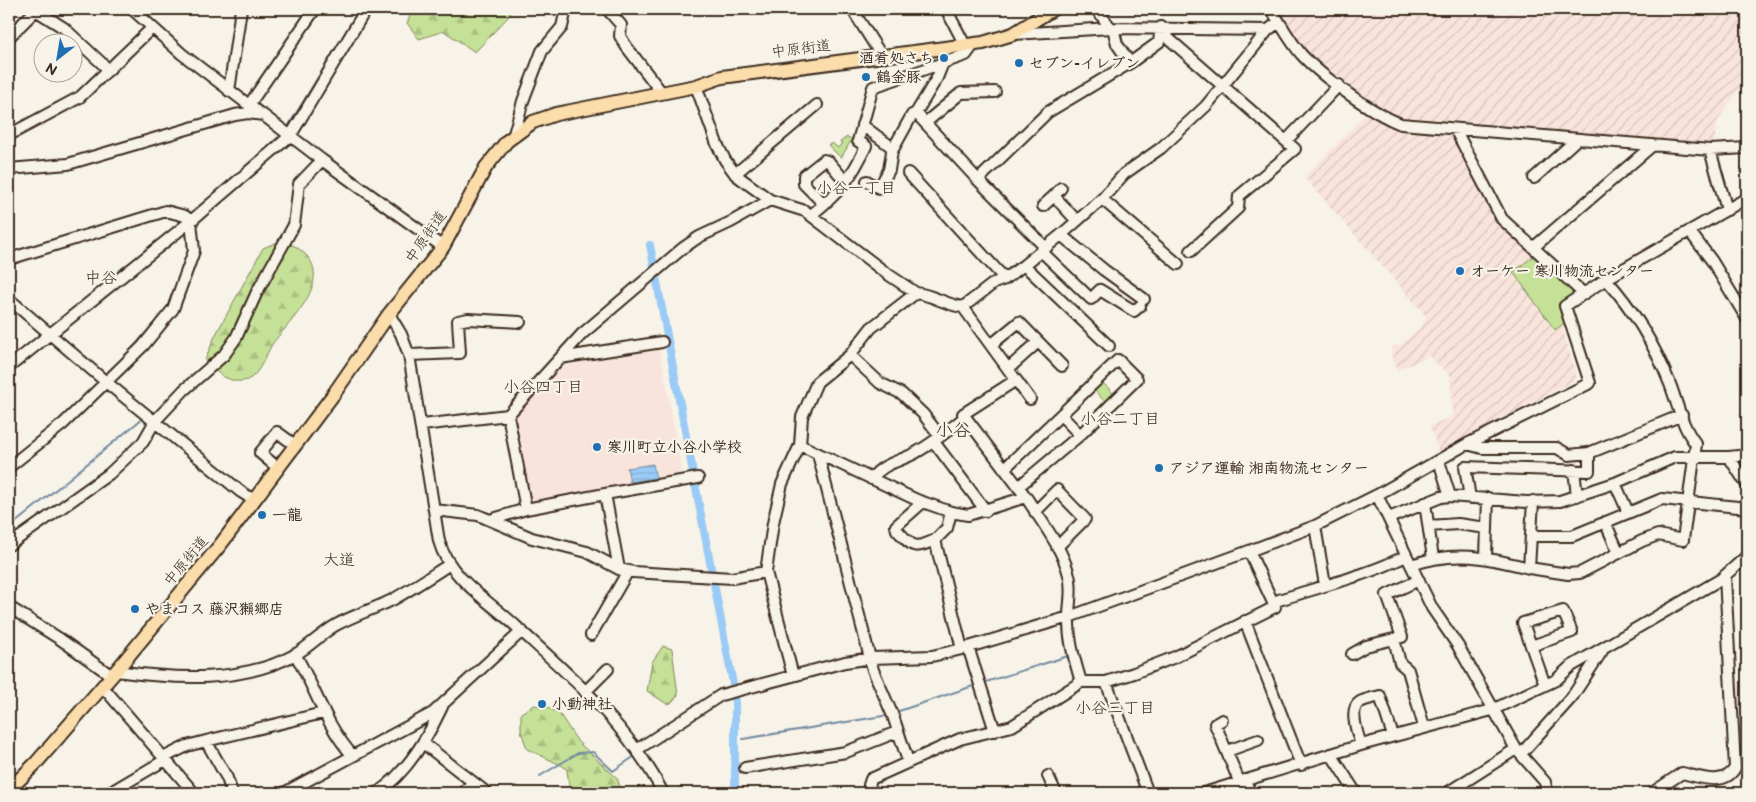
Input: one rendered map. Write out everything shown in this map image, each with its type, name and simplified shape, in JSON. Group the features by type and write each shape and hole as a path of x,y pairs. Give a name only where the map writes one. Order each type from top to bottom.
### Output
{"main road":[{"name":"中原街道","path":"9,790 36,763 103,687 221,544 333,395 389,314 443,246 486,167 514,134 533,122 556,114 696,86 722,77 754,71 969,44 1013,34 1052,9"}],"street":[{"path":"132,9 152,28 229,91 443,246"},
{"path":"229,91 241,9"},
{"path":"249,105 314,9"},
{"path":"9,367 192,221 287,132 366,9"},
{"path":"514,134 523,101 539,59 542,52 562,26 566,9"},
{"path":"607,9 621,25 620,36 626,46 662,93"},
{"path":"852,9 881,55"},
{"path":"811,215 834,196 855,170 866,146 855,140 862,125 873,87 966,55 969,44 946,9"},
{"path":"1096,9 1112,28 1117,44 1130,62"},
{"path":"9,37 35,10 64,28 109,70"},
{"path":"963,307 994,283 1005,279 1062,235 1102,199 1124,174 1160,148 1206,106 1268,30 1276,14"},
{"path":"1276,14 1302,55 1339,85 1390,120 1415,127 1710,150 1747,148"},
{"path":"9,135 80,97 152,28"},
{"path":"1013,34 1112,28 1268,30"},
{"path":"978,180 1048,112 1130,62 1158,42 1161,29"},
{"path":"1161,29 1222,86 1295,149 1239,196 1238,208 1190,251"},
{"path":"867,181 879,188 889,170 893,148 937,78 943,63"},
{"path":"1286,141 1339,85"},
{"path":"696,86 717,144 735,174 770,200 797,206 811,215 886,273 916,293 931,295 948,304 963,307 1030,399"},
{"path":"925,123 955,102 961,93 995,92"},
{"path":"735,174 817,105"},
{"path":"9,169 68,164 235,115 248,113 263,115"},
{"path":"916,113 1091,299 1100,290 1137,308 1104,270 1062,235"},
{"path":"862,125 893,148"},
{"path":"1454,129 1502,219 1584,294"},
{"path":"1534,178 1577,139"},
{"path":"1534,247 1653,145"},
{"path":"1710,150 1726,210"},
{"path":"9,545 109,474 144,442 155,421 184,390 224,355 236,338 257,292 294,225 299,184 322,160"},
{"path":"824,204 804,184 804,176 824,160 829,162 846,182"},
{"path":"908,173 1005,279"},
{"path":"1043,206 1057,192 1078,221"},
{"path":"638,749 721,695 845,662 872,658 932,656 965,648 1069,617 1315,526 1377,495 1467,444 1590,383 1565,306 1606,279 1747,198"},
{"path":"1102,199 1178,264"},
{"path":"422,425 508,415 582,334 693,240 736,220 770,200"},
{"path":"9,259 166,211 185,216 192,221"},
{"path":"9,467 63,424 143,346 173,309 194,251 192,221"},
{"path":"1690,232 1712,261 1747,319"},
{"path":"1024,265 1109,346"},
{"path":"1273,602 1325,584 1362,576 1408,561 1467,556 1486,557 1529,568 1568,574 1580,573 1642,541 1658,535 1683,540 1696,444 1686,433 1682,415 1670,383 1633,310 1606,279"},
{"path":"793,676 766,572 773,523 782,484 800,444 802,417 817,382 850,355 871,328 916,293"},
{"path":"9,299 106,382 241,492 254,500"},
{"path":"389,314 401,334 409,355 441,546 450,564 464,580 522,631 586,692 638,749 663,793"},
{"path":"409,355 460,353 458,321 468,319 520,322"},
{"path":"991,345 1019,322 1062,366"},
{"path":"560,358 662,342"},
{"path":"1008,369 1038,342"},
{"path":"850,355 880,383 902,394 923,414 937,439 986,511"},
{"path":"1004,469 1118,360 1137,379 1080,435 1018,487"},
{"path":"1016,380 963,414 1026,497 1057,547 1069,573 1071,585 1069,617 1071,643 1081,682"},
{"path":"508,415 526,509"},
{"path":"1062,415 1080,435"},
{"path":"1467,444 1482,448 1557,448 1569,455 1589,454 1682,415"},
{"path":"871,479 881,467 915,453 965,417"},
{"path":"278,468 260,454 271,439 277,432 295,446"},
{"path":"800,444 871,479 951,512 968,515 986,511 1026,497"},
{"path":"818,454 872,658 873,670 892,714 908,761"},
{"path":"1470,498 1465,467 1590,470 1589,454"},
{"path":"1389,518 1425,503 1450,496 1560,501 1615,483 1675,457 1747,455"},
{"path":"1729,457 1747,485"},
{"path":"1439,461 1450,496"},
{"path":"1574,470 1577,496"},
{"path":"490,520 526,509 695,478"},
{"path":"1615,483 1628,512"},
{"path":"1035,512 1057,490 1085,519 1057,547"},
{"path":"591,635 624,570 605,494"},
{"path":"1377,495 1432,608 1458,646 1492,710 1519,751 1545,782 1547,793"},
{"path":"1486,557 1488,498"},
{"path":"1532,536 1572,536 1662,500 1747,508"},
{"path":"1529,568 1533,501"},
{"path":"923,502 896,526 897,530 912,546 918,548 935,540 947,528 951,512"},
{"path":"1425,503 1433,558"},
{"path":"434,510 463,512 490,520 532,538 587,552 624,570 732,578 766,572"},
{"path":"1604,522 1619,553"},
{"path":"1429,526 1458,524 1487,528"},
{"path":"1315,526 1325,584"},
{"path":"935,540 965,648 981,684 995,731"},
{"path":"873,793 869,785 871,778 960,739 1012,726 1081,682 1106,682 1175,657 1245,621 1275,608 1248,552"},
{"path":"1204,793 1424,726 1492,710 1556,680 1570,667 1602,650 1635,627 1656,619 1724,576 1747,556"},
{"path":"9,607 114,674 180,678 214,676 250,670 295,654 336,626 392,600 450,564"},
{"path":"1652,793 1682,773 1715,780 1723,778 1735,768 1724,576"},
{"path":"1352,654 1366,646 1402,637 1388,595 1419,580"},
{"path":"1531,646 1572,632 1563,611 1523,622 1531,646 1545,685"},
{"path":"1245,621 1301,765"},
{"path":"288,792 433,713 522,631"},
{"path":"1394,639 1400,663 1408,670 1424,726"},
{"path":"1447,793 1519,751 1572,697 1602,650"},
{"path":"295,654 310,679 323,713 334,734 353,756"},
{"path":"586,692 608,670"},
{"path":"1106,682 1148,793"},
{"path":"103,687 194,793"},
{"path":"1361,745 1355,720 1356,706 1358,703 1380,696 1393,736"},
{"path":"378,793 397,776 423,743 444,702"},
{"path":"109,793 187,746 323,713"},
{"path":"1222,720 1215,724 1227,751 1250,793"},
{"path":"745,768 846,752 897,732"},
{"path":"1227,751 1258,740"},
{"path":"206,741 227,778 232,793"},
{"path":"423,743 487,793"},
{"path":"1331,754 1356,793"},
{"path":"1048,776 1056,793"},
{"path":"463,793 472,782"}],"shaded area":[{"path":"1290,9 1747,9 1747,78 1717,122 1714,143 1415,122 1402,119 1379,108 1306,52 1282,18"},
{"path":"1366,114 1391,127 1452,136 1498,222 1533,255 1513,272 1554,331 1562,326 1577,379 1439,453 1430,426 1453,416 1450,376 1429,356 1398,370 1390,353 1394,345 1401,345 1423,325 1426,316 1304,177"},
{"name":"寒川町立小谷小学校","path":"659,345 683,478 528,505 511,417 555,368"}],"green space":[{"path":"413,9 513,9 509,16 475,52 444,31 419,39 407,23"},
{"path":"847,137 852,139 841,158 828,145 832,143 838,148 842,143 840,142"},
{"path":"280,241 294,246 306,255 313,266 314,277 311,289 298,313 273,343 256,374 247,380 235,381 229,379 218,373 205,360 215,336 263,248"},
{"path":"1535,255 1578,294 1562,306 1567,321 1555,330 1513,272"},
{"path":"1101,381 1116,396 1108,405 1093,389"},
{"path":"663,646 672,649 678,695 671,703 667,704 647,691 652,662"},
{"path":"534,705 550,708 561,716 578,742 617,778 622,793 570,793 567,770 563,766 527,749 521,731 521,713"}],"water":[{"path":"653,464 656,478 630,482 627,468"}],"waterway":[{"path":"287,128 360,9"},
{"path":"191,214 282,134"},
{"path":"650,245 733,684 735,703 735,793"},
{"path":"184,264 189,249"},
{"path":"123,359 158,319"},
{"path":"9,528 143,418"},
{"path":"983,683 1068,656"},
{"path":"896,712 976,685"},
{"path":"743,739 889,715"},
{"path":"540,776 578,753 593,752 613,771 635,756"}],"place":[{"name":"酒肴処さち","path":"944,58"},
{"name":"セブン-イレブン","path":"1019,63"},
{"name":"鶴金豚","path":"866,77"},
{"name":"オーケー 寒川物流センター","path":"1460,271"},
{"name":"寒川町立小谷小学校","path":"597,447"},
{"name":"アジア運輸 湘南物流センター","path":"1159,468"},
{"name":"一龍","path":"262,515"},
{"name":"やまコス 藤沢獺郷店","path":"135,609"},
{"name":"小動神社","path":"542,704"}],"district":[{"name":"小谷一丁目","path":"856,188"},
{"name":"中谷","path":"101,278"},
{"name":"小谷四丁目","path":"543,387"},
{"name":"小谷二丁目","path":"1120,419"},
{"name":"小谷","path":"953,430"},
{"name":"大道","path":"339,560"},
{"name":"小谷三丁目","path":"1115,708"}]}
